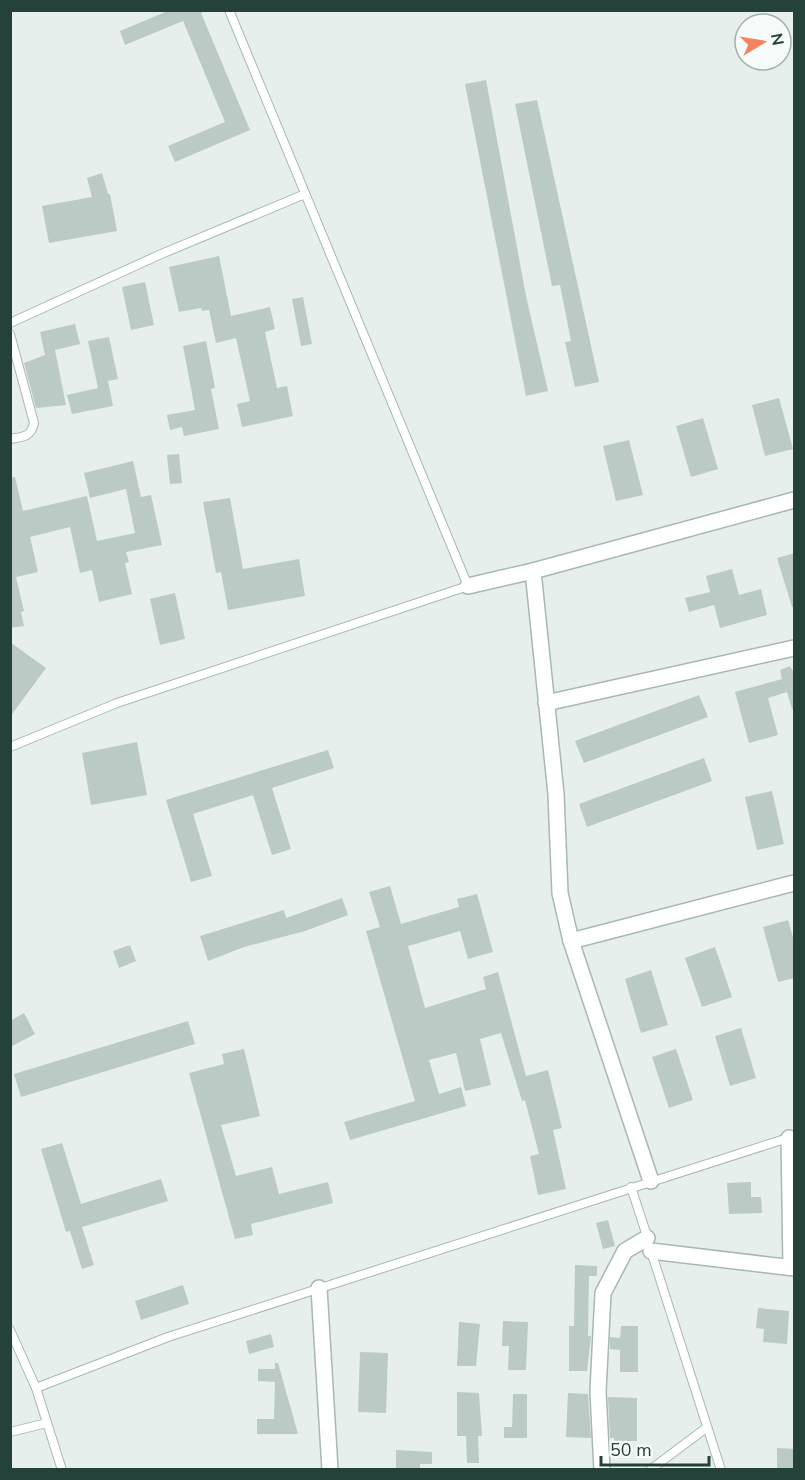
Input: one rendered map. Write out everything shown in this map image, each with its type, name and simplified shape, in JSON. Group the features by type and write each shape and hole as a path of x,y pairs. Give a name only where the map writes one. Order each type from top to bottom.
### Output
{"street":[{"path":"468,586 532,572 795,500"},
{"path":"532,572 556,794 560,893 571,941 651,1181"},
{"path":"546,702 795,648"},
{"path":"571,941 795,883"},
{"path":"602,1470 598,1391 603,1293 625,1251 649,1244 793,1268 792,1137"},
{"path":"319,1288 330,1470"}],"lane":[{"path":"10,747 117,703 468,586 229,10"},
{"path":"10,323 159,255 305,194"},
{"path":"10,334 34,423 27,436 10,439"},
{"path":"36,1388 168,1337 792,1137"},
{"path":"631,1187 721,1470"},
{"path":"10,1330 36,1388 62,1470"},
{"path":"10,1432 47,1423"},
{"path":"650,1470 706,1428"}],"building":[{"path":"170,10 207,10 201,13 250,130 175,162 168,146 225,122 183,21 125,45 120,31"},
{"path":"486,80 526,296 548,391 526,396 465,84"},
{"path":"537,100 599,382 575,387 565,342 571,341 560,285 552,286 515,104"},
{"path":"102,173 108,194 110,194 117,231 49,243 42,206 92,197 87,178"},
{"path":"219,256 231,316 270,307 275,329 265,332 277,388 287,386 293,416 242,427 237,404 250,401 236,338 216,343 209,310 202,311 201,308 179,312 169,267"},
{"path":"145,282 154,325 131,330 122,287"},
{"path":"303,297 312,344 301,346 292,299"},
{"path":"75,324 80,344 55,350 66,405 36,408 24,363 45,355 40,332"},
{"path":"109,337 118,379 108,381 113,406 72,414 67,395 98,388 88,341"},
{"path":"206,341 215,388 211,389 219,429 184,436 182,427 170,430 167,415 195,410 183,346"},
{"path":"779,398 793,449 765,456 752,405"},
{"path":"703,418 718,469 691,477 676,426"},
{"path":"629,440 643,495 616,501 603,446"},
{"path":"179,454 182,483 170,484 167,455"},
{"path":"133,461 141,497 151,495 162,545 126,552 129,562 125,563 132,594 99,602 92,570 80,573 70,527 30,537 38,572 16,577 24,611 21,612 24,626 10,628 10,478 15,477 23,511 87,496 97,541 135,533 126,489 90,498 84,473"},
{"path":"230,498 243,569 299,559 305,596 228,610 221,572 216,573 203,502"},
{"path":"795,553 795,607 792,607 777,558"},
{"path":"732,569 739,595 761,589 767,615 720,628 714,605 689,612 685,598 710,592 706,576"},
{"path":"175,593 185,639 160,645 150,599"},
{"path":"10,642 46,668 10,717"},
{"path":"790,666 795,675 795,708 792,709 787,692 768,698 778,735 749,743 735,692 782,679 780,670"},
{"path":"699,695 708,717 584,763 575,741"},
{"path":"137,742 147,795 91,805 82,753"},
{"path":"328,750 334,768 272,788 291,849 272,855 253,795 193,814 212,876 191,882 166,800"},
{"path":"704,758 712,781 587,827 579,804"},
{"path":"772,791 784,844 757,850 745,797"},
{"path":"390,886 401,924 459,907 457,899 477,894 493,952 468,959 460,931 408,946 425,1008 486,989 483,977 498,972 526,1076 548,1070 562,1128 553,1130 566,1189 538,1195 530,1156 539,1154 525,1100 522,1101 501,1033 480,1039 491,1085 465,1091 456,1053 429,1060 439,1094 461,1087 466,1106 350,1140 344,1122 415,1101 366,931 380,927 369,892"},
{"path":"342,898 348,915 305,931 244,947 208,961 200,936 284,910 286,918"},
{"path":"788,920 795,944 795,978 778,982 763,927"},
{"path":"130,945 136,961 119,968 113,951"},
{"path":"715,947 732,997 702,1007 685,958"},
{"path":"651,970 668,1025 641,1033 625,979"},
{"path":"24,1013 35,1034 10,1047 10,1021"},
{"path":"188,1021 195,1044 21,1097 14,1074"},
{"path":"741,1028 756,1078 730,1086 715,1036"},
{"path":"244,1049 260,1116 221,1125 236,1176 272,1167 279,1194 328,1182 333,1203 251,1224 253,1235 235,1239 189,1073 224,1064 222,1054"},
{"path":"676,1049 693,1100 669,1108 652,1057"},
{"path":"62,1143 81,1204 161,1179 168,1201 82,1227 94,1265 82,1269 70,1231 66,1232 41,1149"},
{"path":"751,1182 751,1197 761,1197 762,1213 729,1214 727,1183"},
{"path":"608,1220 615,1246 603,1249 596,1223"},
{"path":"575,1265 597,1266 597,1276 589,1276 588,1336 591,1336 587,1371 569,1371 569,1326 574,1326"},
{"path":"183,1285 189,1304 141,1320 135,1301"},
{"path":"758,1308 789,1311 787,1344 763,1342 764,1329 756,1328"},
{"path":"503,1321 528,1322 526,1370 508,1370 509,1346 502,1346"},
{"path":"459,1322 480,1324 476,1366 457,1366"},
{"path":"621,1326 638,1326 638,1372 620,1372 620,1350 610,1349 610,1337 620,1338"},
{"path":"271,1334 274,1347 249,1354 246,1341"},
{"path":"360,1352 388,1353 386,1413 358,1412"},
{"path":"275,1363 278,1363 298,1434 257,1434 257,1419 274,1419 275,1382 258,1381 258,1369 275,1369"},
{"path":"457,1392 479,1393 482,1436 478,1436 479,1463 467,1463 466,1436 457,1436"},
{"path":"568,1393 588,1394 591,1438 566,1437"},
{"path":"513,1394 527,1394 527,1438 504,1438 504,1427 512,1427"},
{"path":"608,1397 637,1398 637,1441 614,1441 614,1438 610,1438"},
{"path":"777,1448 795,1449 795,1470 777,1470"},
{"path":"396,1450 432,1452 432,1464 420,1464 420,1470 396,1470"}]}
